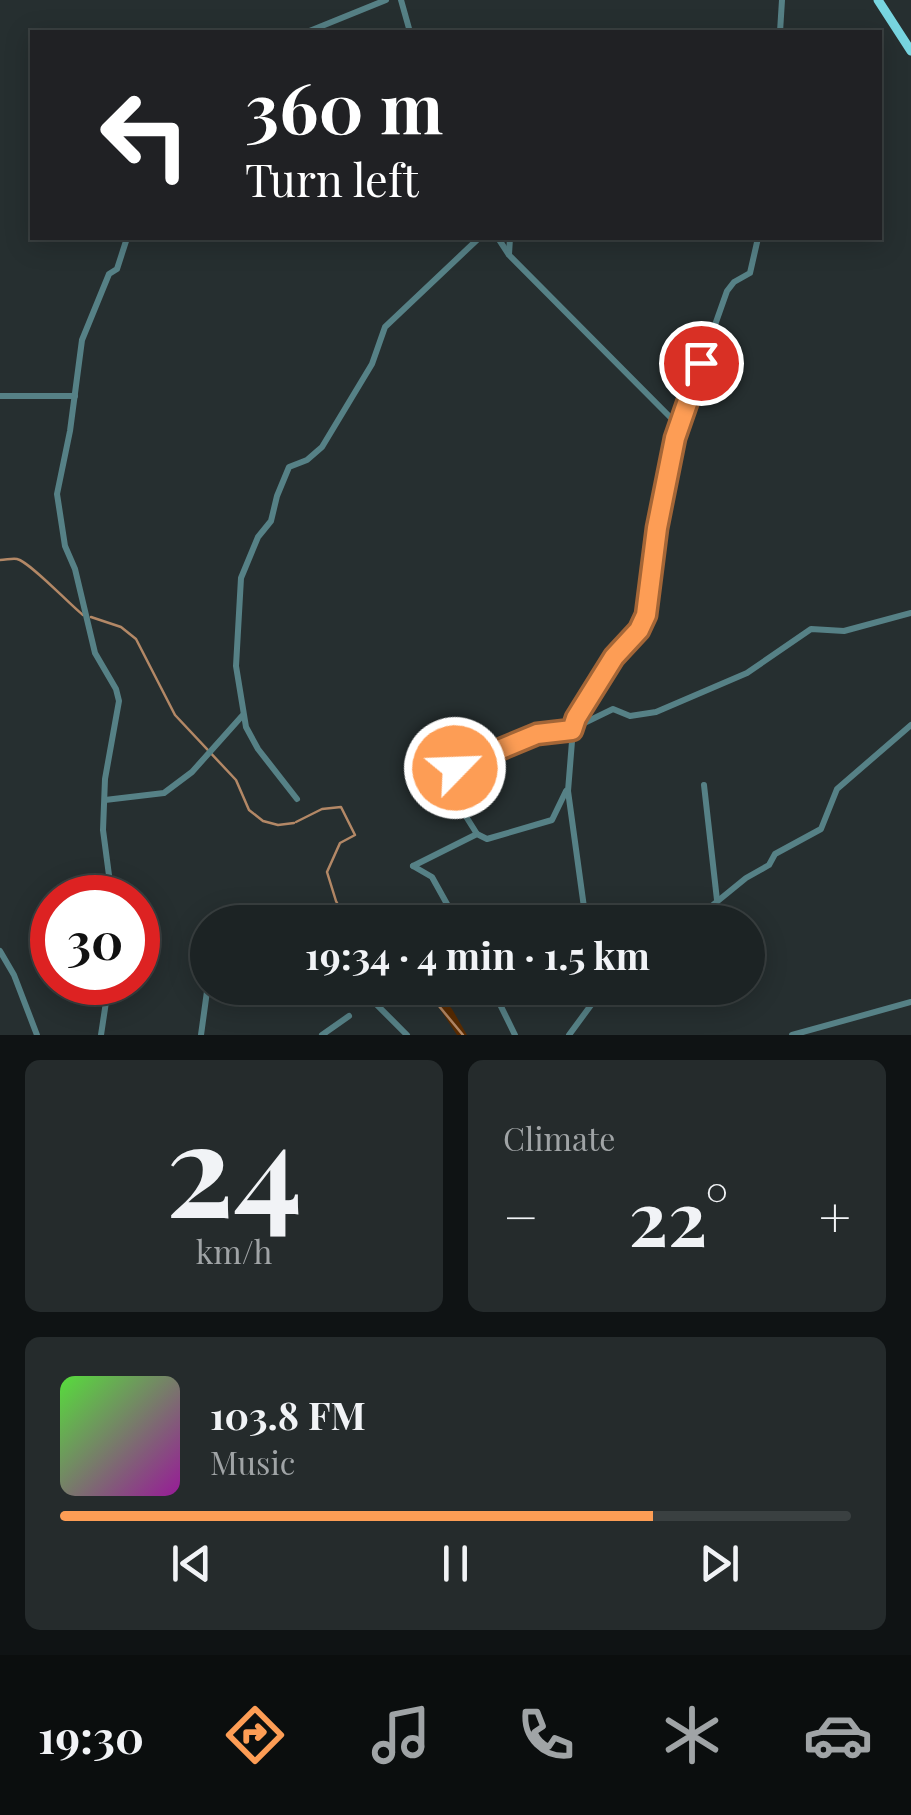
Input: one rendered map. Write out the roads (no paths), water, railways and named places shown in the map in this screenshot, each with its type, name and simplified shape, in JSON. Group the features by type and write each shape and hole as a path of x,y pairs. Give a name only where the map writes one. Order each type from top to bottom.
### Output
{"main road":[{"path":"878,0 911,51"}],"street":[{"path":"313,30 386,0"},
{"path":"401,0 409,30"},
{"path":"780,30 782,0"},
{"path":"108,875 104,852 105,800 118,701 116,689 94,653 88,617 65,546 57,494 82,340 127,240"},
{"path":"297,799 258,749 242,716 243,698 236,666 241,578 254,544 271,521 289,467 322,448 366,376 386,327 478,240"},
{"path":"499,240 509,255 680,426"},
{"path":"509,255 510,240"},
{"path":"584,905 568,787 572,729 601,676 639,630 646,615 658,522 680,426 727,290 750,273 758,240"},
{"path":"0,396 75,396"},
{"path":"455,768 537,734 572,729 614,709 638,716 672,704 760,666 812,629 844,631 911,614"},
{"path":"105,800 160,795 192,772 242,716"},
{"path":"713,905 769,865 775,854 821,828 837,788 911,726"},
{"path":"704,785 717,902"},
{"path":"450,792 477,834 487,840 552,820 568,787"},
{"path":"448,905 432,876 413,866 477,834"},
{"path":"0,951 14,975 37,1035"},
{"path":"792,1035 911,1002"},
{"path":"102,1035 106,1005"},
{"path":"201,1035 205,1005"},
{"path":"377,1005 406,1035"},
{"path":"500,1005 515,1035"},
{"path":"568,1035 590,1005"},
{"path":"322,1035 349,1016"}],"waterway":[{"path":"0,560 23,562 83,615"},
{"path":"91,617 121,627 136,639 175,715 236,780 249,810 263,821 278,825 294,823"},
{"path":"296,822 322,809 341,807 355,835 340,843 327,872 338,905"},
{"path":"438,1005 463,1035"}]}
